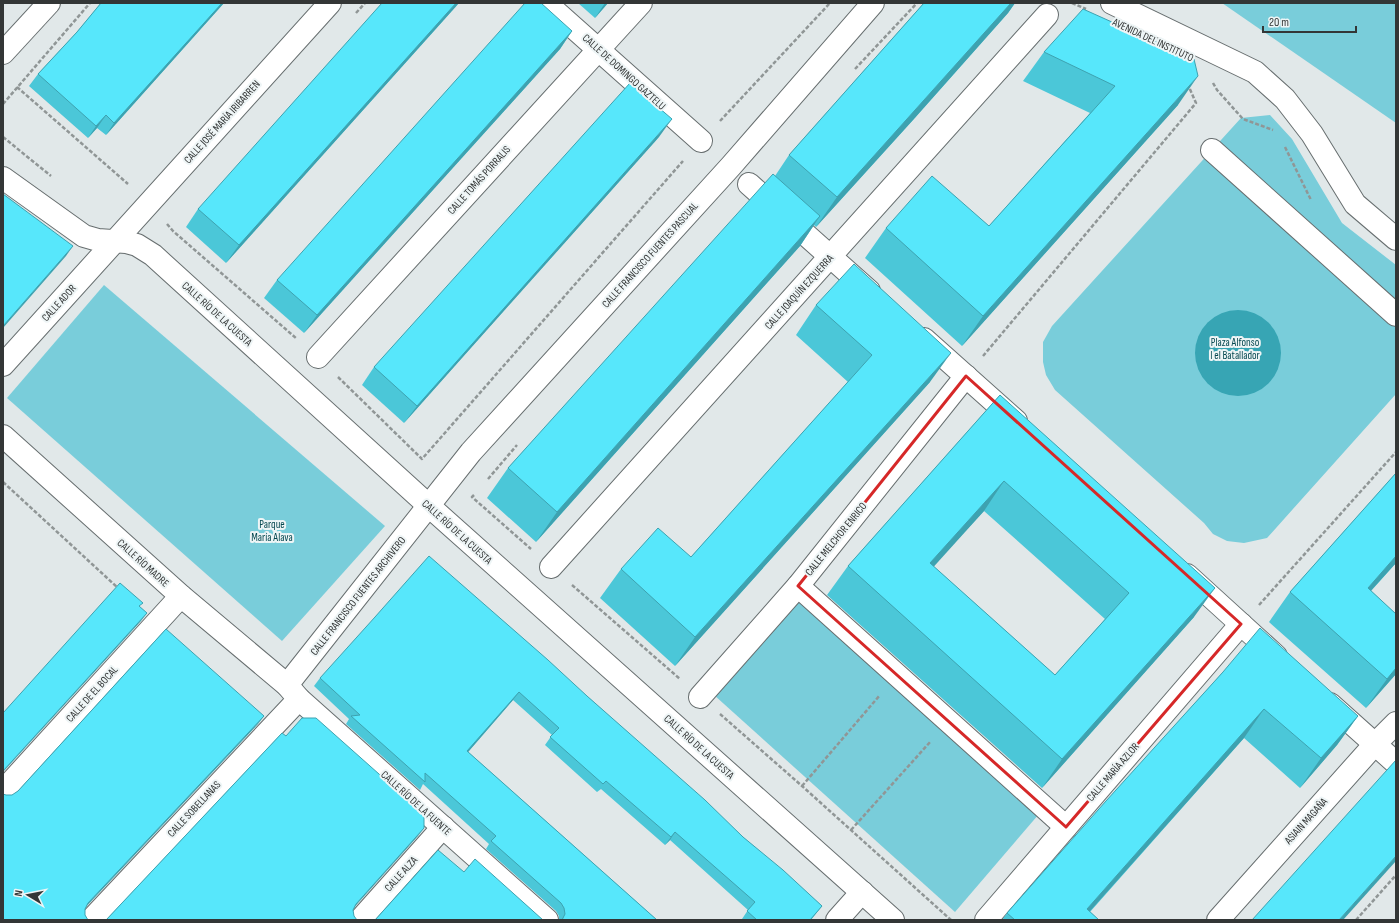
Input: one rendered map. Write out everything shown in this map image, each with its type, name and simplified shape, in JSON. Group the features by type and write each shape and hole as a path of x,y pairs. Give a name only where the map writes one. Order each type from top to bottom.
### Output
{"street":[{"path":"3,53 49,3"},
{"name":"CALLE JOSÉ MARÍA IRIBARREN","path":"114,242 330,3"},
{"name":"CALLE DE DOMINGO GAZTELU","path":"546,3 701,141"},
{"name":"CALLE TOMÁS PORRALIS","path":"318,357 641,3"},
{"name":"CALLE FRANCISCO FUENTES PASCUAL","path":"428,506 471,452 731,166 873,3"},
{"name":"AVENIDA DEL INSTITUTO","path":"1103,8 1254,72 1285,98 1312,134 1356,204 1396,239"},
{"name":"CALLE JOAQUÍN EZQUERRA","path":"552,567 1047,15"},
{"path":"1212,150 1396,315"},
{"name":"CALLE RÍO DE LA CUESTA","path":"3,178 84,236 98,240 126,242 137,245 153,256 428,506 893,920"},
{"path":"749,184 884,304"},
{"name":"CALLE ADOR","path":"3,365 114,242"},
{"path":"907,324 1030,434"},
{"name":"CALLE MELCHOR ENRICO","path":"700,697 798,586 966,376"},
{"name":"CALLE RÍO MADRE","path":"3,436 181,596 293,692"},
{"name":"CALLE FRANCISCO FUENTES ARCHIVERO","path":"293,692 428,506"},
{"path":"1171,561 1293,671"},
{"path":"798,586 1066,828"},
{"name":"CALLE DE EL BOCAL","path":"3,791 181,596"},
{"name":"CALLE MARÍA AZLOR","path":"986,920 1241,624"},
{"name":"CALLE RÍO DE LA FUENTE","path":"293,692 547,920"},
{"name":"CALLE SOBELLANAS","path":"91,920 293,692"},
{"path":"1317,692 1396,763"},
{"name":"ASIAIN MAGAÑA","path":"1218,920 1375,744 1396,723"},
{"name":"CALLE ALZA","path":"360,920 443,827"},
{"path":"837,920 862,892"}],"path":[{"path":"3,104 90,3"},
{"path":"701,141 830,3"},
{"path":"1072,3 1103,8"},
{"path":"1210,77 1217,90 1243,119 1275,132"},
{"path":"966,376 1196,103 1186,82"},
{"path":"17,87 128,184"},
{"path":"3,137 51,176"},
{"path":"1283,142 1300,179 1315,205"},
{"path":"123,189 132,178"},
{"path":"1241,624 1396,452"},
{"path":"3,482 121,590"},
{"path":"802,786 898,676"},
{"path":"851,830 948,721"},
{"path":"1356,920 1396,875"}],"highlighted area":[{"path":"966,376 1241,624 1066,827 798,586"}],"green space":[{"path":"1222,3 1396,3 1396,123"},
{"name":"Plaza Alfonso I el Batallador","path":"1270,115 1292,139 1342,223 1396,265 1396,394 1267,538 1244,543 1227,541 1213,534 1204,523 1055,390 1046,375 1043,362 1043,342 1052,326 1241,118"},
{"name":"Parque María Alava","path":"104,285 385,526 282,641 7,398"},
{"path":"795,599 1039,814 955,912 714,695"}],"shaded area":[{"path":"1238,310 1255,313 1269,322 1278,336 1281,353 1278,370 1269,384 1255,393 1238,396 1221,393 1207,384 1198,370 1195,353 1198,336 1207,322 1221,313"}],"building":[{"path":"101,3 222,3 114,123 106,115 96,126 38,74 77,32"},
{"path":"382,3 456,3 239,245 198,209"},
{"path":"525,3 541,3 572,31 317,315 277,280"},
{"path":"924,3 1011,3 837,197 789,155"},
{"path":"1083,9 1194,59 1198,76 983,316 886,228 932,176 989,226 1115,86 1044,52"},
{"path":"630,83 672,119 417,406 374,367"},
{"path":"773,174 820,216 557,512 508,468"},
{"path":"3,194 73,246 3,326"},
{"path":"854,264 951,353 695,637 621,569 658,528 691,557 872,355 816,305"},
{"path":"1000,395 1215,588 1062,759 848,566","holes":["1004,481 1129,593 1055,675 930,563"]},
{"path":"1396,473 1396,556 1368,588 1396,614 1396,668 1387,679 1290,592"},
{"path":"429,556 548,660 705,800 743,837 783,870 822,906 810,920 757,920 747,911 755,902 675,832 671,837 606,781 603,784 550,737 559,728 519,692 467,751 657,920 562,920 565,914 561,903 491,841 496,836 425,773 425,782 351,716 360,715 320,678"},
{"path":"120,583 143,603 139,606 147,613 3,771 3,713"},
{"path":"1260,628 1358,716 1321,758 1264,709 1087,909 1099,920 1015,920 1007,913 1223,672"},
{"path":"166,629 264,716 88,903 85,909 85,915 88,920 3,920 3,794 12,795 18,791"},
{"path":"302,718 316,718 424,814 424,828 356,904 353,910 354,916 357,920 106,920 282,733 286,736"},
{"path":"1396,760 1396,856 1339,920 1252,920"},
{"path":"438,850 464,872 475,859 543,920 375,920"}]}
